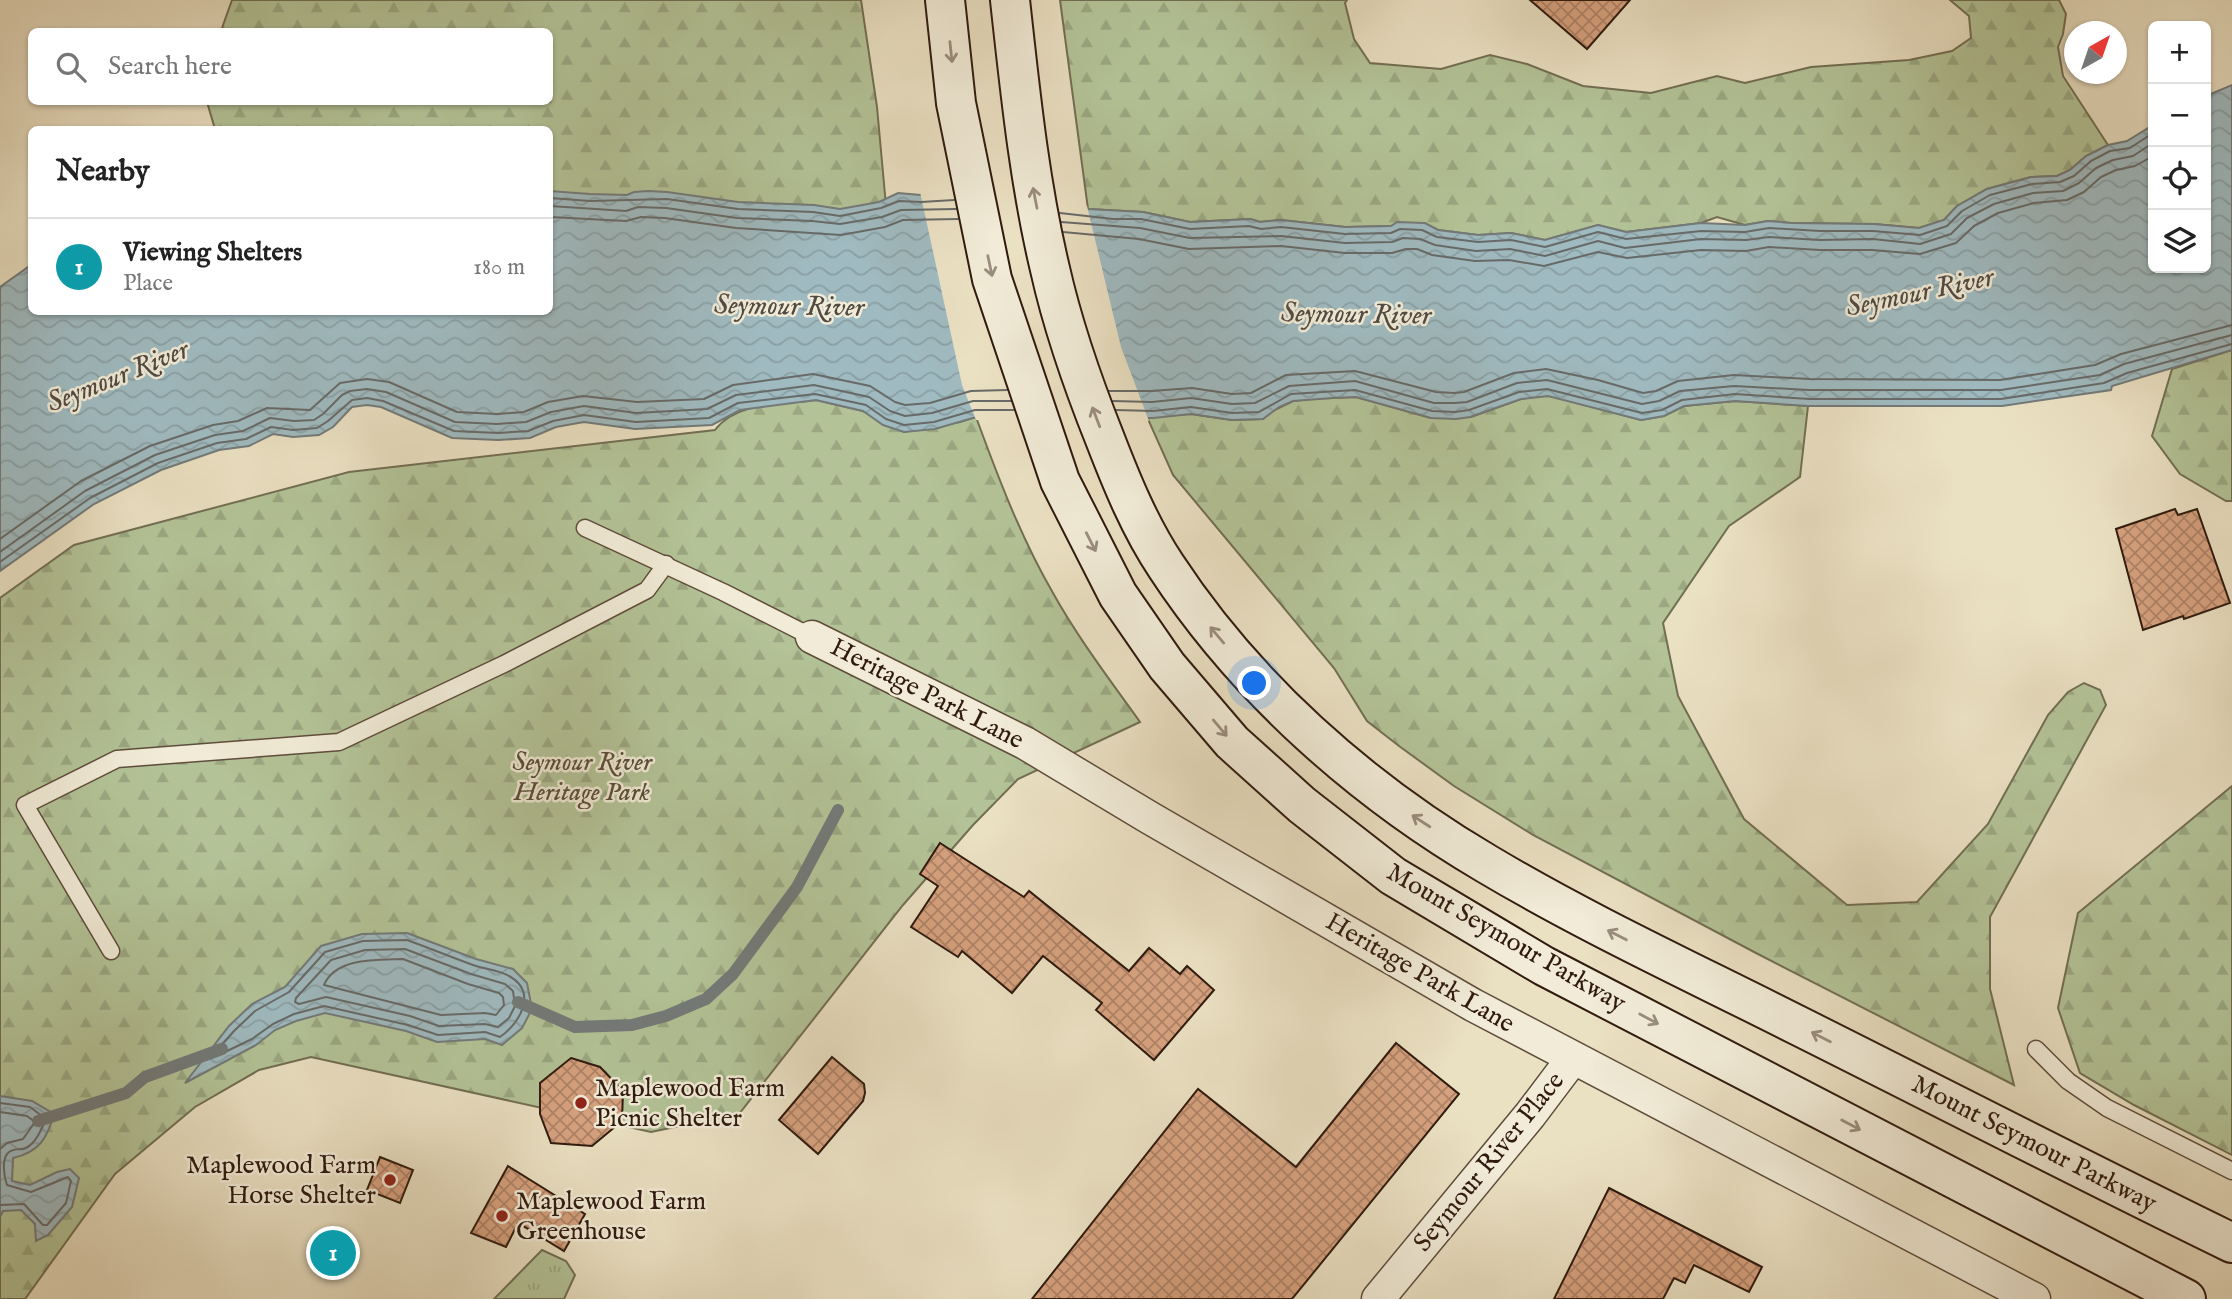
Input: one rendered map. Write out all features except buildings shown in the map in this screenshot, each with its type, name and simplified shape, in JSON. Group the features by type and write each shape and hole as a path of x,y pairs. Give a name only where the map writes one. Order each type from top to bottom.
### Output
{"main road":[{"name":"Mount Seymour Parkway","path":"945,0 956,103 992,279 1060,481 1118,595 1167,666 1232,741 1302,805 1393,876 1544,966 2186,1299"},
{"name":"Mount Seymour Parkway","path":"1010,0 1034,190 1050,272 1085,389 1135,512 1164,564 1212,628 1269,694 1338,758 1403,809 1485,863 1615,933 2232,1243"}],"street":[{"name":"Heritage Park Lane","path":"812,637 1025,743 1473,1005 2034,1299"},
{"name":"Seymour River Place","path":"1378,1299 1531,1115 1573,1058"}],"lane":[{"path":"585,528 666,564 812,637"},
{"path":"111,951 25,804 117,759 339,743 504,664 647,590 666,564"},
{"path":"2036,1049 2068,1081 2107,1108 2232,1171"}],"green space":[{"path":"232,0 861,0 877,107 887,217 553,206 553,126 214,126 208,105 553,105 553,28 222,28"},
{"path":"1060,0 1347,0 1345,3 1354,39 1370,63 1441,69 1490,55 1527,64 1583,86 1651,93 1717,76 1745,83 1811,67 1909,60 1952,51 1971,38 1969,16 1950,0 2059,0 2066,14 2058,47 2064,84 2068,84 2108,145 2057,176 2031,177 1987,189 1957,206 1944,220 1919,228 1768,221 1745,225 1717,217 1701,223 1626,232 1598,225 1545,240 1511,233 1478,235 1438,230 1424,223 1345,227 1281,220 1260,222 1250,219 1190,222 1143,212 1088,209"},
{"path":"2232,350 2232,501 2226,501 2180,474 2152,436 2172,369"},
{"path":"1548,395 1641,420 1664,416 1684,406 1735,401 1808,406 1800,477 1729,526 1663,623 1678,696 1744,819 1847,905 1917,902 1988,824 2048,715 2068,692 2084,683 2100,690 2106,705 1990,917 1990,989 2014,1085 1533,835 1454,786 1399,746 1367,721 1334,668 1173,475 1147,417 1191,414 1232,420 1263,419 1293,401 1356,397 1431,418 1471,417 1521,399"},
{"name":"Seymour River Heritage Park","path":"816,400 863,411 904,432 976,417 1011,507 1041,572 1084,643 1140,722 1018,779 973,825 903,905 739,1114 651,1132 311,1057 259,1070 195,1107 115,1174 25,1299 0,1299 0,598 74,545 349,472 715,430 735,414 748,409"},
{"path":"2232,786 2232,1155 2134,1105 2080,1073 2058,1008 2078,913"},
{"path":"542,1250 566,1261 575,1275 564,1299 494,1299"}],"water":[{"name":"Seymour River","path":"2232,85 2232,350 2112,386 2111,390 2002,406 1808,406 1735,401 1684,406 1664,416 1641,420 1548,396 1521,399 1470,417 1456,419 1431,418 1356,397 1293,401 1263,419 1232,420 1191,414 1153,418 976,417 935,429 904,432 883,425 863,411 816,400 740,410 712,425 635,429 584,422 556,427 530,438 498,440 452,438 381,407 367,405 352,407 333,427 319,435 293,437 273,434 249,446 219,450 161,470 94,504 0,571 0,287 28,267 28,315 553,315 553,191 627,195 634,192 667,192 738,202 814,205 840,209 879,202 898,193 964,193 1088,209 1143,212 1190,222 1251,219 1260,222 1281,220 1345,227 1391,226 1397,222 1425,223 1438,230 1478,235 1511,233 1545,240 1598,225 1626,232 1701,223 1745,225 1768,221 1919,228 1944,220 1957,206 1987,189 2031,177 2057,176 2108,145 2127,141 2148,128 2148,273 2211,273 2211,94"},
{"path":"407,933 476,959 513,969 527,983 532,1009 522,1028 502,1045 485,1039 437,1042 406,1031 325,1013 275,1030 256,1045 185,1083 229,1026 252,1004 285,987 321,946 362,934"},
{"path":"0,1096 32,1101 54,1114 41,1143 29,1152 13,1158 12,1181 30,1185 70,1169 79,1178 72,1207 48,1235 36,1241 35,1224 21,1210 3,1211 0,1217"}],"pier":[{"path":"964,189 1087,206 1121,347 1149,421 976,420 962,385 920,192"}],"waterway":[{"path":"518,1002 575,1027 632,1025 666,1016 706,999 733,974 797,887 838,810"},
{"path":"38,1121 126,1093 145,1077 222,1049"}],"place":[{"name":"Maplewood Farm Picnic Shelter","path":"581,1103"},
{"name":"Maplewood Farm Horse Shelter","path":"390,1180"},
{"name":"Maplewood Farm Greenhouse","path":"502,1216"},
{"name":"Viewing Shelters","path":"333,1253"}]}
